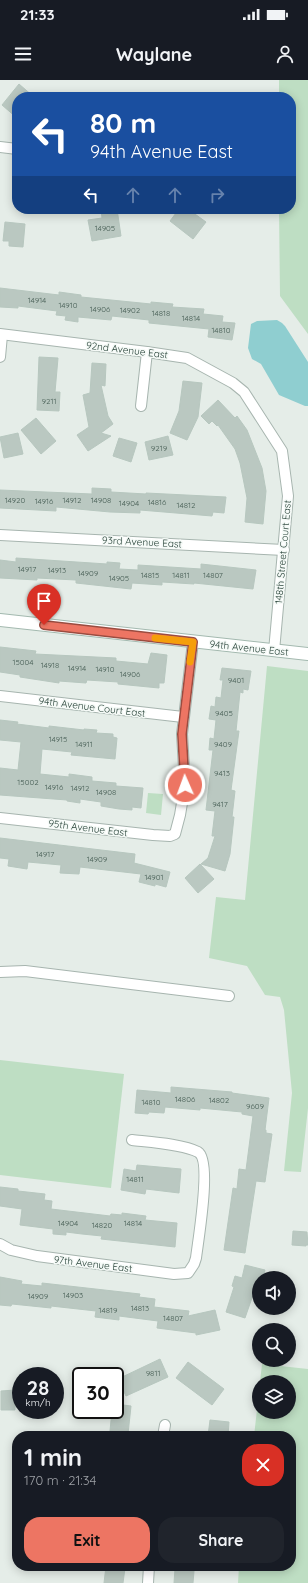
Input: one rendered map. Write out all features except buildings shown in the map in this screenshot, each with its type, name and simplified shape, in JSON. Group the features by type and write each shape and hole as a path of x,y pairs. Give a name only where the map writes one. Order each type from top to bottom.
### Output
{"main road":[{"name":"94th Avenue East","path":"0,620 308,654"}],"street":[{"path":"0,147 12,148"},
{"path":"0,357 1,334"},
{"name":"92nd Avenue East","path":"1,334 187,358 233,382 244,392"},
{"path":"142,406 147,352"},
{"name":"148th Street Court East","path":"244,392 282,451 288,496 274,650"},
{"name":"93rd Avenue East","path":"0,535 284,550"},
{"path":"183,717 193,642"},
{"name":"94th Avenue Court East","path":"0,696 183,717"},
{"name":"95th Avenue East","path":"0,818 153,835 170,836 175,834 185,785 182,746 183,717"},
{"path":"0,972 25,971 229,996"},
{"name":"97th Avenue East","path":"0,1244 11,1250 37,1256 174,1274 188,1273 194,1264 197,1250 204,1182 202,1157 199,1153 192,1150 170,1145 132,1140"},
{"path":"164,1431 165,1425"},
{"path":"148,1583 149,1571"}],"green space":[{"path":"279,80 308,80 308,334 280,296 279,214 296,214 296,92 279,92"},
{"path":"267,666 308,671 308,1108 301,1172 284,1171 292,1093 284,1010 280,997 265,995 247,966 209,958 216,897 245,900"},
{"path":"148,793 163,794 161,815 146,813"},
{"path":"0,1060 124,1074 111,1188 0,1175"},
{"path":"262,1367 290,1367 308,1369 308,1583 238,1583 239,1571 296,1571 296,1431 255,1431 256,1419 296,1419 296,1375 261,1375"}],"water":[{"path":"277,320 285,326 308,362 308,406 279,395 261,364 252,359 248,348 251,324 257,321"}],"slow traffic":[{"path":"155,638 193,642 190,662"}],"route":[{"path":"44,625 193,642 182,734 185,785"}]}
